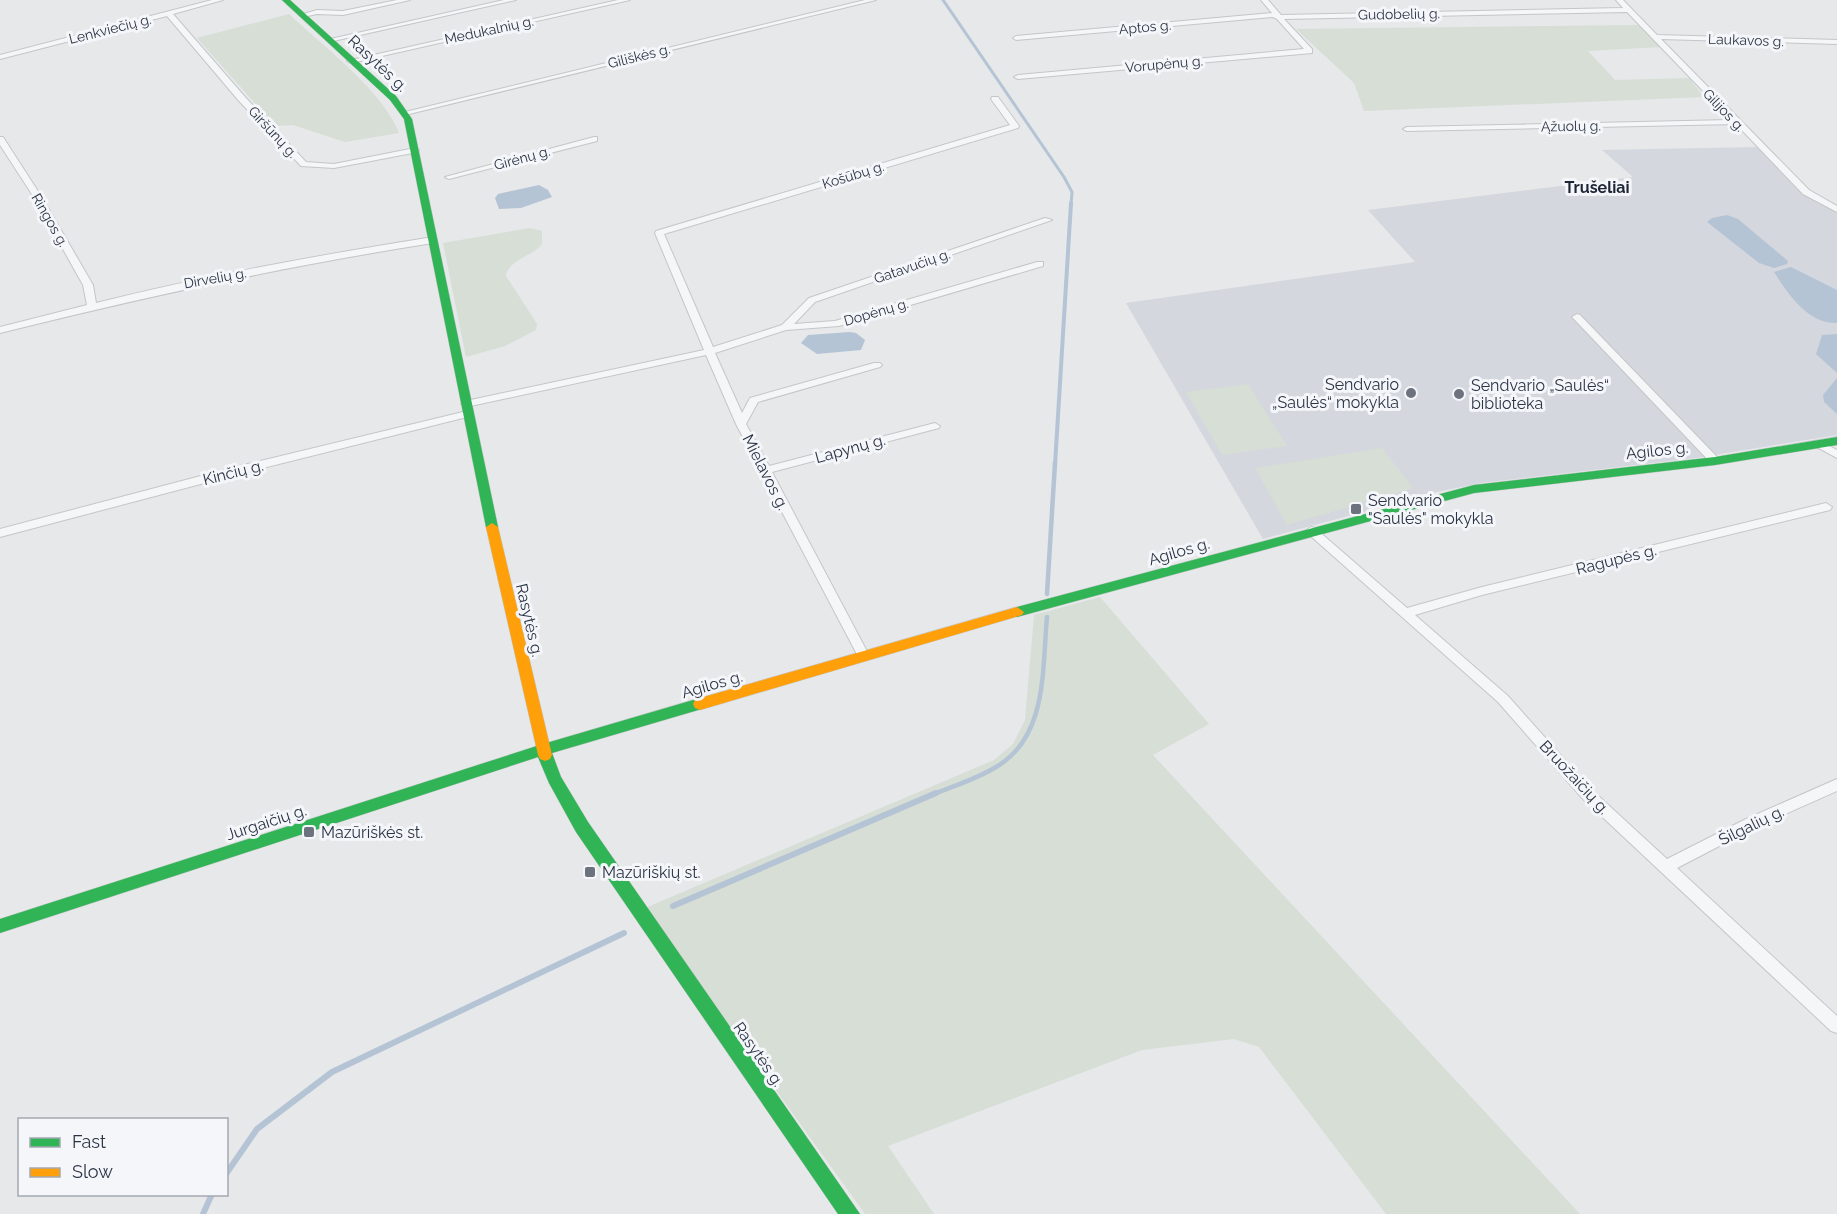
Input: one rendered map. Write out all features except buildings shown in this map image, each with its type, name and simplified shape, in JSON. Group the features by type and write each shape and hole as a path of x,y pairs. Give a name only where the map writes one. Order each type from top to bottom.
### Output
{"main road":[{"name":"Rasytės g.","path":"286,0 405,113 415,150 467,409 543,750 554,779 579,823 850,1214"},
{"name":"Agilos g.","path":"543,750 1311,531 1474,489 1715,460 1837,441"},
{"name":"Jurgaičių g.","path":"0,926 543,750"}],"street":[{"name":"Lenkviečių g.","path":"0,57 220,0"},
{"path":"303,15 317,12 343,13 407,0"},
{"path":"329,40 513,0"},
{"name":"Medukalnių g.","path":"351,61 627,0"},
{"name":"Giliškės g.","path":"405,113 873,0"},
{"path":"1264,0 1275,16"},
{"name":"Gilijos g.","path":"1619,0 1735,122 1806,192 1837,209"},
{"name":"Gudobelių g.","path":"1275,16 1629,10"},
{"name":"Giršūnų g.","path":"169,14 242,99 304,164 334,166 415,150"},
{"name":"Aptos g.","path":"1016,38 1275,16"},
{"name":"Vorupėnų g.","path":"1018,77 1309,51 1275,16"},
{"name":"Laukavos g.","path":"1654,37 1837,42"},
{"name":"Košūbų g.","path":"711,351 659,233 1015,126 995,99"},
{"name":"Ąžuolų g.","path":"1407,129 1735,122"},
{"name":"Ringos g.","path":"0,139 39,199 88,285 92,305"},
{"name":"Girėnų g.","path":"449,177 594,139"},
{"name":"Gatavučių g.","path":"785,327 812,300 1048,220"},
{"name":"Dirvelių g.","path":"0,330 92,305 330,255 433,240"},
{"name":"Dopėnų g.","path":"711,351 785,327 836,324 1040,264"},
{"path":"1577,317 1715,460"},
{"path":"711,351 741,424"},
{"name":"Kinčių g.","path":"0,533 467,409 711,351"},
{"name":"Mielavos g.","path":"864,657 741,424 753,400 877,364"},
{"name":"Lapynų g.","path":"764,471 935,426"},
{"path":"1819,444 1837,455"},
{"name":"Ragupės g.","path":"1406,613 1482,591 1826,507"},
{"name":"Bruožaičių g.","path":"1311,531 1503,699 1566,771 1837,1026"},
{"name":"Šilgalių g.","path":"1666,867 1751,823 1837,785"}],"shaded area":[{"path":"289,14 366,85 391,117 399,133 345,142 293,125 275,126 197,38"},
{"path":"1638,25 1661,47 1588,51 1615,80 1689,78 1704,97 1364,111 1354,83 1296,29"},
{"path":"1758,147 1798,189 1837,212 1837,435 1696,458 1481,483 1437,492 1263,539 1126,303 1415,262 1368,210 1633,177 1602,150"},
{"path":"530,228 542,231 542,244 511,266 506,276 537,324 536,330 505,346 466,357 443,243"},
{"path":"1248,384 1287,446 1222,455 1186,392"},
{"path":"1382,448 1413,488 1287,525 1255,468"},
{"path":"1100,597 1209,724 1153,755 1580,1214 1386,1214 1259,1047 1234,1039 1142,1050 888,1146 934,1214 865,1214 645,908 994,760 1013,744 1025,720 1034,615"}],"water":[{"path":"539,185 548,190 552,197 521,208 499,209 495,198 498,194"},
{"path":"1727,215 1738,219 1788,261 1787,264 1774,268 1759,263 1707,222 1712,218"},
{"path":"1791,267 1837,290 1837,323 1817,319 1792,298 1774,272"},
{"path":"856,333 865,340 861,350 817,354 801,343 808,335"},
{"path":"1837,334 1837,373 1816,354 1822,335"},
{"path":"1837,378 1837,414 1824,402 1823,395"}],"waterway":[{"path":"943,0 1064,177 1072,192 1071,205"},
{"path":"1055,465 1071,203"},
{"path":"1047,594 1055,463"},
{"path":"932,795 996,767 1013,754 1025,738 1034,720 1039,700 1047,617"},
{"path":"673,906 936,793"},
{"path":"228,1171 257,1129 332,1072 624,933"},
{"path":"203,1214 211,1196"}],"traffic: fast":[{"path":"286,0 393,98 408,119 492,527"},
{"path":"1017,612 1474,489 1715,461 1837,441"},
{"path":"0,926 543,750 700,704"},
{"path":"545,755 554,779 582,827 850,1214"}],"traffic: slow":[{"path":"492,527 545,755"},
{"path":"700,704 1017,612"}],"place":[{"name":"Sendvario „Saulės“ mokykla","path":"1411,393"},
{"name":"Sendvario „Saulės“ biblioteka","path":"1459,394"},
{"name":"Sendvario \"Saulės\" mokykla","path":"1356,509"},
{"name":"Mazūriškės st.","path":"309,832"},
{"name":"Mazūriškių st.","path":"590,872"}],"district":[{"name":"Trušeliai","path":"1597,187"}]}
